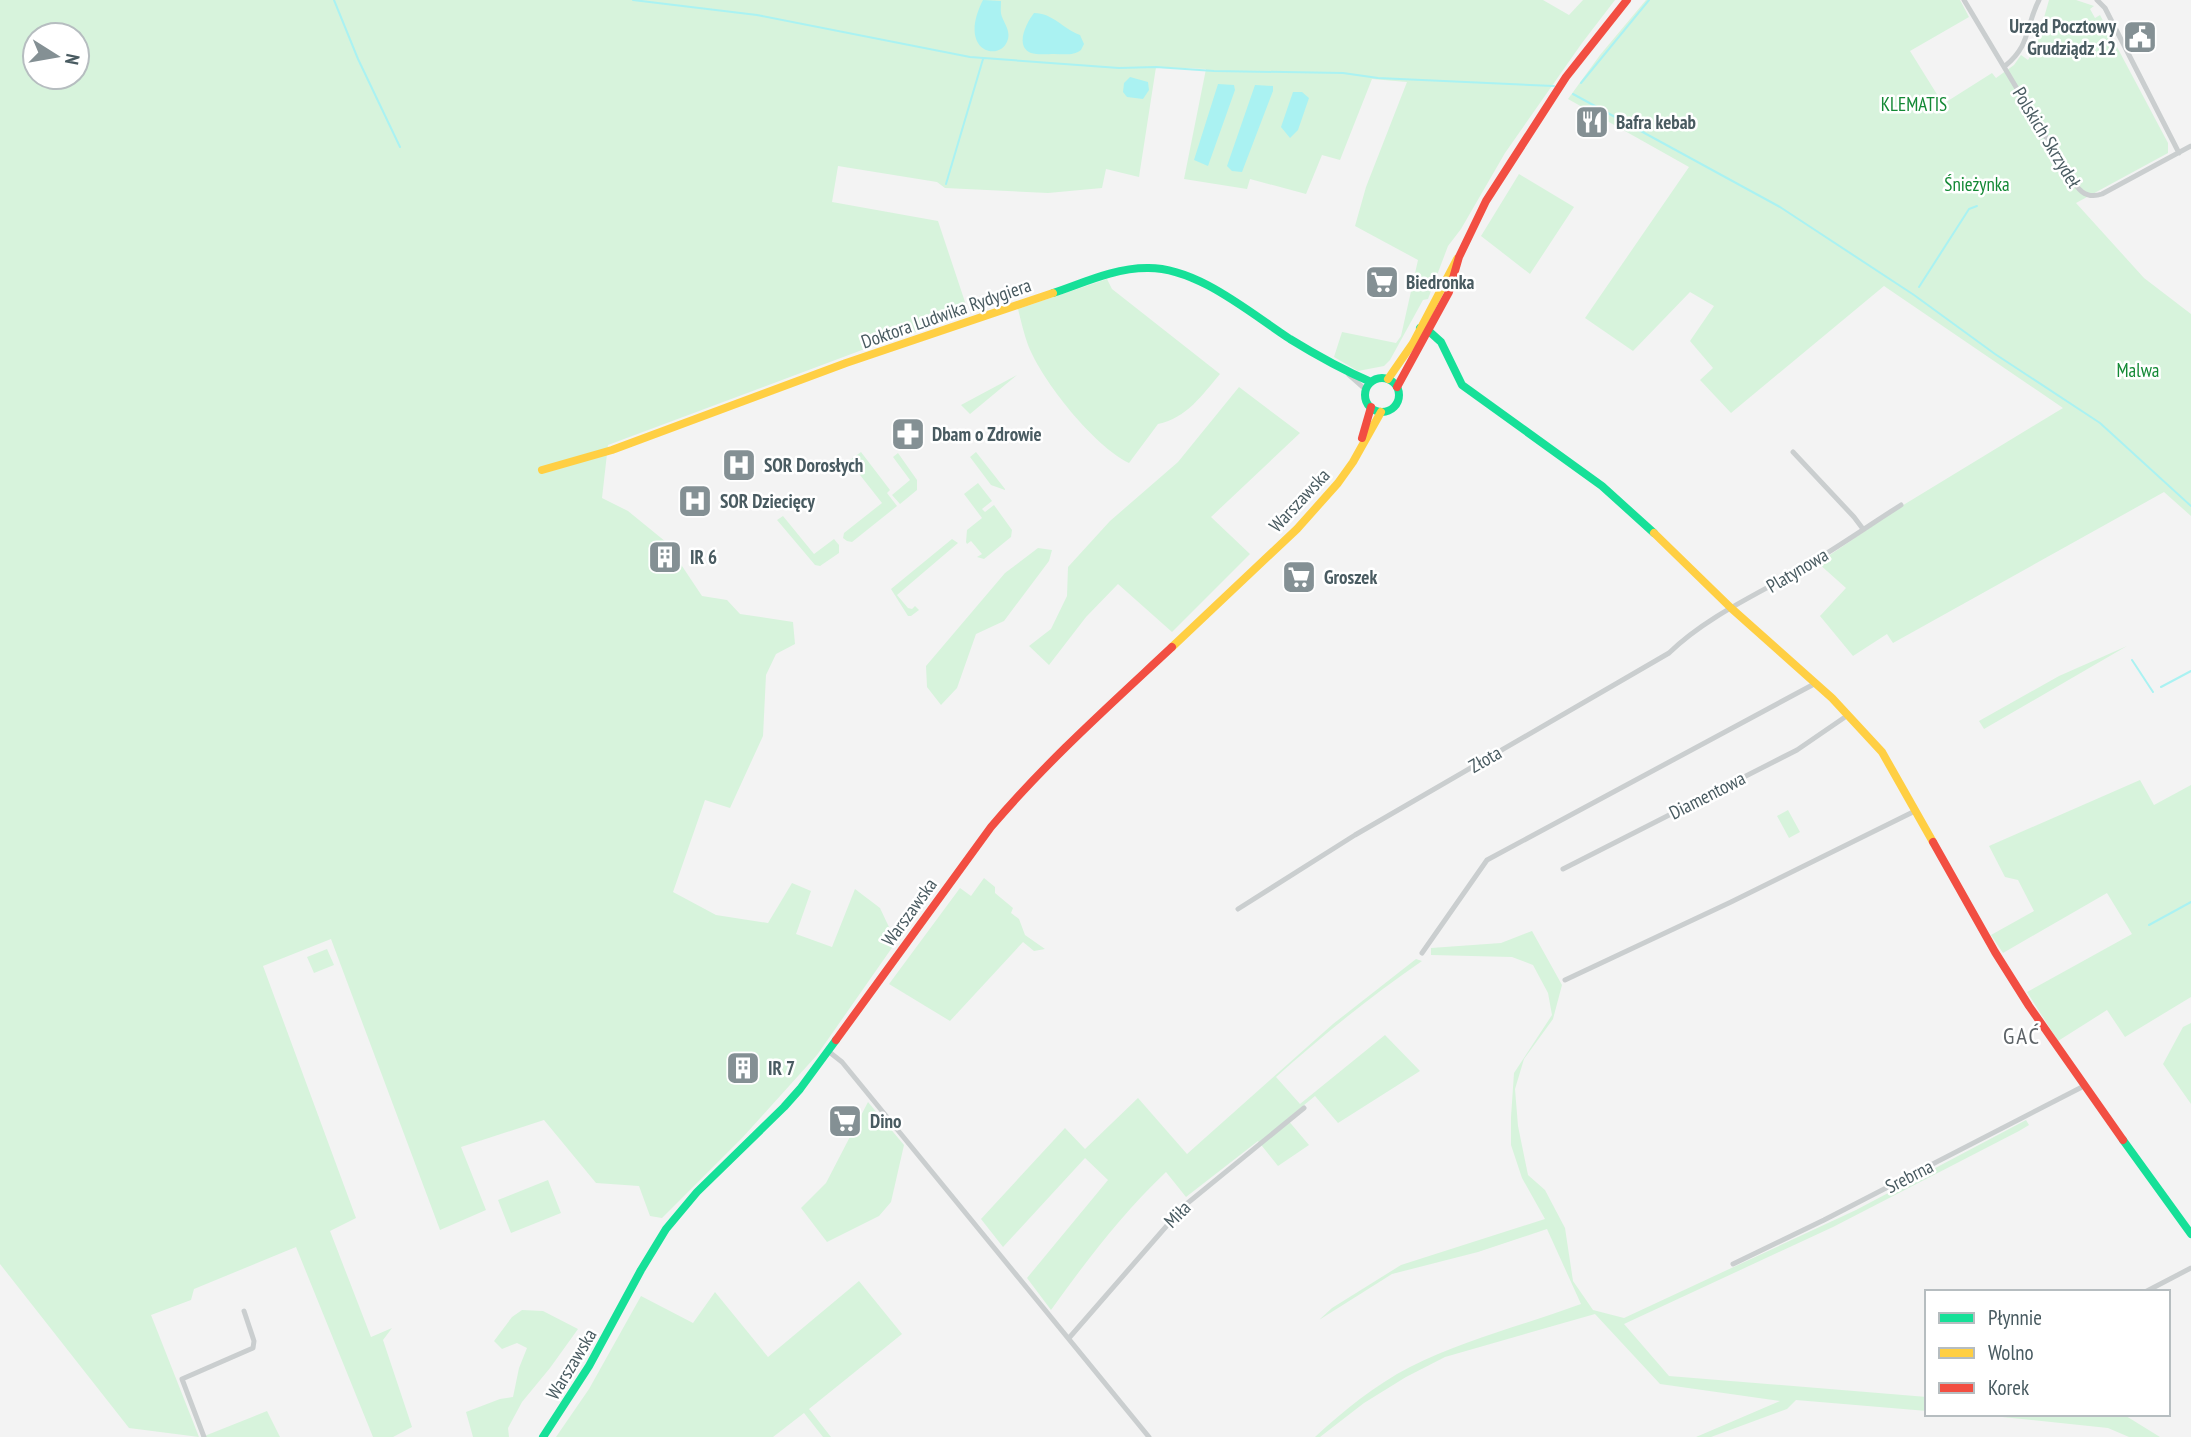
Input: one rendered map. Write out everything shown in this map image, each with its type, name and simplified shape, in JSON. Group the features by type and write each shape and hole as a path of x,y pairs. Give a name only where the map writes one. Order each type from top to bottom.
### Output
{"street":[{"path":"1388,379 1449,292 1459,257 1486,201 1552,97 1627,0"},
{"name":"Polskich Skrzydeł","path":"1965,0 2077,187 2086,195 2091,197 2102,194 2179,153"},
{"path":"2005,66 2022,48 2039,0"},
{"path":"2097,0 2105,8 2179,153 2191,146"},
{"name":"Doktora Ludwika Rydygiera","path":"542,470 612,450 835,367 1118,271 1134,268 1162,269 1193,279 1368,386"},
{"path":"1397,387 1388,379 1378,379 1368,386 1366,397 1371,407 1381,412 1395,405 1397,387 1424,330"},
{"path":"1424,330 1436,336 1443,344 1455,376 1462,385 1602,486 1731,608 1816,683 1882,752 1995,952 2084,1086 2191,1234"},
{"name":"Warszawska","path":"1359,451 1371,407"},
{"name":"Warszawska","path":"543,1437 587,1370 650,1253 667,1227 705,1182 783,1109 1016,797 1297,529 1338,483 1381,412"},
{"path":"1793,452 1863,529"},
{"name":"Platynowa","path":"1731,608 1804,567 1901,505"},
{"name":"Złota","path":"1238,909 1355,835 1669,653 1683,639 1731,608"},
{"path":"1422,953 1487,860 1816,683"},
{"name":"Diamentowa","path":"1563,869 1797,750 1848,715"},
{"path":"1565,980 1915,811"},
{"path":"828,1051 842,1062 1149,1437"},
{"name":"Srebrna","path":"1733,1264 2084,1086"},
{"name":"Miła","path":"1069,1338 1184,1206 1304,1108"},
{"path":"2149,1290 2191,1268"},
{"path":"204,1437 182,1379 253,1348 254,1341 244,1311"}],"green space":[{"path":"0,0 1543,0 1569,15 1583,0 1615,0 1505,153 1461,229 1448,246 1428,299 1423,300 1390,360 1384,366 1358,371 1334,357 1342,332 1396,343 1401,336 1418,260 1355,226 1366,187 1407,82 1372,79 1340,160 1322,155 1306,194 1250,179 1247,189 1184,179 1206,69 1156,67 1139,177 1106,169 1102,188 1048,193 945,188 937,182 838,166 832,202 938,221 969,314 862,350 608,445 602,498 628,511 666,542 702,596 727,600 740,614 793,622 795,644 776,654 766,675 763,736 730,808 705,800 673,892 716,915 768,923 792,883 811,891 796,934 832,947 855,889 880,908 896,942 817,1055 743,1137 662,1218 650,1216 639,1186 596,1183 544,1120 461,1147 486,1210 440,1230 331,939 263,966 356,1218 330,1231 371,1337 392,1328 383,1340 412,1427 393,1437 373,1437 296,1247 194,1289 191,1300 151,1315 199,1437 129,1428 0,1264"},
{"path":"1646,0 1960,0 1969,17 1910,51 1943,104 1992,73 1996,78 2014,65 2021,55 2028,60 2035,49 2049,0 2076,0 2094,6 2090,9 2095,18 2100,15 2168,143 2168,153 2076,203 2144,278 2191,314 2191,516 2164,492 1893,643 1887,634 1853,656 1820,616 1846,588 1818,563 1905,504 2063,408 1884,286 1731,413 1700,380 1713,368 1690,341 1714,306 1690,292 1633,351 1585,318 1689,167 1568,99"},
{"path":"1519,174 1574,207 1530,274 1481,236"},
{"path":"1107,279 1112,289 1220,374 1186,411 1158,424 1129,463 1115,455 1085,428 1057,394 1028,345 1018,309"},
{"path":"1017,375 970,414 961,405"},
{"path":"1239,387 1300,433 1211,517 1250,554 1172,632 1118,584 1086,617 1049,665 1029,646 1051,629 1067,596 1068,567 1110,521 1178,462"},
{"path":"861,452 890,490 887,493 897,506 852,542 843,538 844,533 882,503 849,461"},
{"path":"976,452 1005,490 991,485 970,457"},
{"path":"898,453 917,480 917,490 900,504 892,495 910,480 893,457"},
{"path":"978,483 992,501 982,509 985,512 994,505 1012,530 1011,537 984,559 977,557 982,554 971,541 967,544 966,542 967,530 982,518 964,494"},
{"path":"783,516 814,554 834,539 839,545 839,553 820,566 815,565 777,520"},
{"path":"952,539 958,543 897,595 908,608 915,606 919,610 908,616 891,589"},
{"path":"1038,548 1052,550 1049,561 1004,621 976,634 957,688 941,705 927,687 926,666 1005,573"},
{"path":"2127,646 1984,729 1979,721 2059,676"},
{"path":"2140,780 2154,805 2191,785 2191,997 2125,1037 2107,1010 2058,1041 2027,992 2132,934 2107,893 2003,953 1991,935 2034,911 2018,880 2005,877 1989,846"},
{"path":"1788,810 1800,832 1789,838 1777,816"},
{"path":"984,878 995,887 995,893 1013,908 1011,913 1019,919 1025,935 1045,949 1034,951 1023,942 950,1021 889,984 960,888 971,896"},
{"path":"1532,931 1562,985 1553,1019 1524,1059 1515,1089 1518,1126 1528,1175 1545,1190 1565,1228 1573,1281 1593,1310 1624,1318 1856,1210 2026,1120 2029,1125 2019,1131 1833,1227 1624,1324 1669,1376 1925,1397 1925,1411 1796,1400 1787,1409 1711,1437 1696,1437 1780,1401 1660,1384 1595,1314 1445,1357 1406,1377 1364,1403 1320,1437 1315,1437 1360,1399 1410,1367 1473,1341 1581,1304 1547,1229 1478,1252 1392,1274 1319,1320 1332,1308 1401,1265 1545,1219 1522,1178 1511,1145 1511,1117 1514,1073 1552,1015 1548,993 1533,965 1512,957 1431,955 1431,948 1501,943"},
{"path":"327,949 334,965 314,973 307,957"},
{"path":"1416,959 1422,961 1348,1016 1276,1077 1300,1104 1385,1035 1420,1071 1338,1123 1315,1096 1287,1119 1309,1145 1278,1166 1258,1141 1186,1197 1166,1172 1105,1238 1051,1310 1027,1278 1108,1180 1085,1158 1003,1247 981,1219 1065,1128 1085,1149 1138,1098 1187,1154 1333,1024"},
{"path":"2191,1023 2191,1104 2163,1064 2183,1027"},
{"path":"868,1102 904,1145 891,1202 879,1216 827,1242 801,1208 826,1183"},
{"path":"548,1180 561,1213 511,1233 498,1200"},
{"path":"859,1281 902,1334 809,1409 831,1437 823,1437 804,1413 773,1437 556,1437 589,1389 641,1296 693,1323 715,1292 768,1357"},
{"path":"522,1310 543,1311 578,1329 522,1402 508,1428 509,1437 473,1437 466,1412 513,1397 519,1368 527,1348 517,1343 502,1349 494,1341 512,1317"},
{"path":"267,1411 280,1437 202,1437"},
{"path":"1992,1416 2126,1416 2160,1437 2129,1437 2108,1428"}],"water":[{"path":"983,0 1001,1 1001,15 1007,28 1008,39 998,50 990,51 977,42 976,18"},
{"path":"1034,13 1052,18 1080,35 1084,44 1081,50 1072,54 1042,54 1026,50 1023,45 1024,34"},
{"path":"1130,77 1148,82 1149,90 1143,99 1127,97 1123,92 1124,83"},
{"path":"1218,84 1234,85 1235,90 1208,166 1194,160"},
{"path":"1255,85 1273,86 1273,91 1242,172 1232,171 1227,166"},
{"path":"1293,92 1302,92 1309,98 1298,130 1290,138 1281,127"}],"waterway":[{"path":"334,0 358,59 400,147"},
{"path":"633,0 757,15 970,57 1119,68 1343,73 1378,78 1554,86"},
{"path":"1581,83 1649,0"},
{"path":"946,184 983,59"},
{"path":"1573,94 1780,207 1914,295 1995,354 2100,423 2191,506"},
{"path":"1919,287 1969,209 1977,206"},
{"path":"2132,660 2153,692"},
{"path":"2161,687 2191,671"},
{"path":"2149,925 2191,902"}],"traffic: fast":[{"path":"1053,293 1123,270 1147,268 1185,275 1222,293 1300,345 1371,382"},
{"path":"1420,328 1441,342 1462,385 1602,486 1654,533"},
{"path":"1382,378 1394,383 1399,395 1394,407 1382,412 1370,407 1365,395 1370,383 1382,378"},
{"path":"543,1437 589,1366 666,1229 697,1192 784,1107 836,1040"},
{"path":"2123,1140 2191,1234"}],"traffic: slow":[{"path":"1388,379 1413,343 1457,259"},
{"path":"542,470 612,450 846,363 1053,293"},
{"path":"1172,647 1297,529 1338,483 1381,412"},
{"path":"1654,533 1731,608 1832,698 1882,752 1933,842"}],"traffic: jam":[{"path":"1397,387 1449,292 1459,257 1486,201 1566,77 1627,0"},
{"path":"1362,438 1371,407"},
{"path":"836,1040 991,827 1056,757 1172,647"},
{"path":"1933,842 2029,1006 2123,1140"}],"place":[{"name":"Urząd Pocztowy Grudziądz 12","path":"2140,37"},
{"name":"Bafra kebab","path":"1592,122"},
{"name":"Biedronka","path":"1382,282"},
{"name":"Dbam o Zdrowie","path":"908,434"},
{"name":"SOR Dorosłych","path":"739,465"},
{"name":"SOR Dziecięcy","path":"695,501"},
{"name":"IR 6","path":"665,557"},
{"name":"Groszek","path":"1299,577"},
{"name":"IR 7","path":"743,1068"},
{"name":"Dino","path":"845,1121"}],"district":[{"name":"GAĆ","path":"2022,1036"}],"park label":[{"name":"KLEMATIS","path":"1914,104"},
{"name":"Śnieżynka","path":"1977,184"},
{"name":"Malwa","path":"2138,370"}]}
